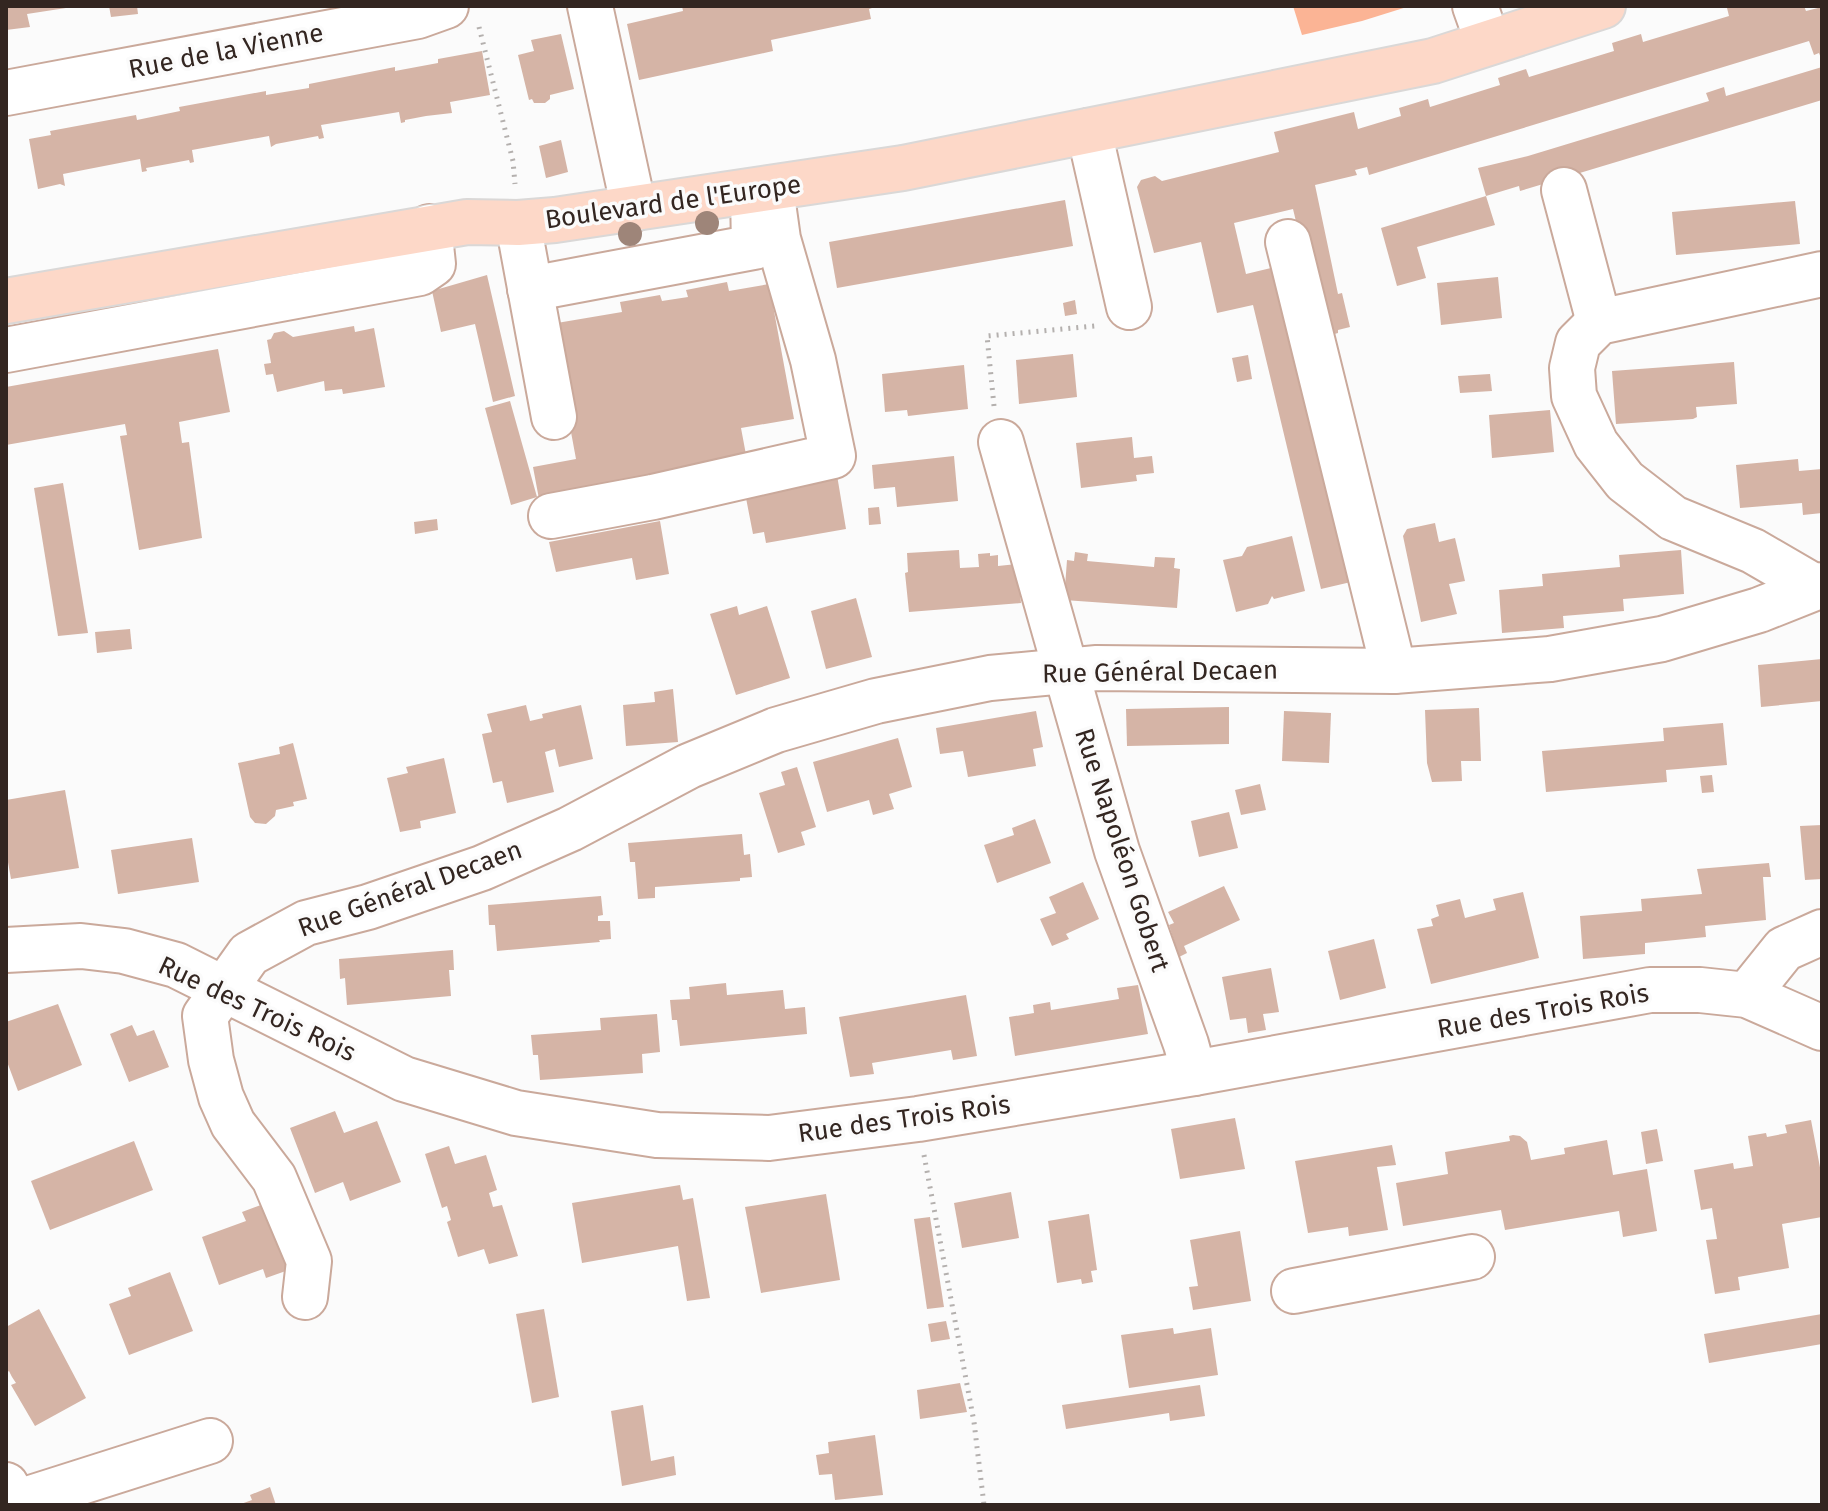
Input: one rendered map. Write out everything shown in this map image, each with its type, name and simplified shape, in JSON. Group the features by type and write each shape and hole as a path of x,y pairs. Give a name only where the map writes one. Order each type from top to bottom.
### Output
{"main road":[{"name":"Boulevard de l'Europe","path":"6,301 467,222 517,209 634,209 903,168 1336,78 1433,61 1603,6"},
{"name":"Boulevard de l'Europe","path":"1336,78 1490,11"}],"street":[{"path":"590,6 634,209"},
{"name":"Rue de la Vienne","path":"6,93 418,16 458,13"},
{"path":"1089,131 1129,307"},
{"path":"1564,190 1599,322"},
{"path":"530,289 754,247 762,191"},
{"path":"551,516 653,497 833,456 813,360 762,191"},
{"path":"517,209 554,417"},
{"path":"6,350 420,273 433,264 429,227"},
{"path":"1288,242 1394,671"},
{"path":"1819,586 1753,551 1673,518 1625,481 1596,444 1574,396 1572,368 1578,343 1599,322 1822,274"},
{"name":"Rue Napoléon Gobert","path":"1001,442 1117,851 1194,1073"},
{"name":"Rue Général Decaen","path":"305,1297 309,1261 274,1178 233,1124 221,1097 211,1060 205,1016 249,954 306,923 368,907 482,868 570,829 689,766 776,730 876,701 990,678 1097,668 1394,671 1550,659 1662,639 1759,610 1819,586"},
{"path":"1747,995 1784,949 1822,932"},
{"name":"Rue des Trois Rois","path":"6,950 81,946 124,951 176,965 404,1079 516,1113 657,1135 769,1138 918,1119 1194,1073 1650,990 1700,990 1747,995 1822,1028"},
{"path":"1294,1291 1472,1257"},
{"path":"9,1498 210,1441"}],"path":[{"path":"458,13 482,28 513,161 517,209"},
{"path":"1001,442 995,415 987,336 1133,322 1129,307"},
{"path":"918,1119 974,1422 984,1505"}],"shaded area":[{"path":"1293,6 1410,6 1302,35"}],"building":[{"path":"6,6 66,8 27,14 30,27 6,30"},
{"path":"109,6 137,6 138,14 111,17"},
{"path":"682,6 875,7 869,9 871,19 771,40 773,51 639,80 627,24 683,11"},
{"path":"1804,6 1806,11 1822,7 1822,61 1819,53 1814,55 1809,41 1369,175 1367,167 1355,170 1357,175 1315,185 1338,294 1342,293 1350,327 1338,330 1338,333 1324,337 1293,209 1234,223 1246,274 1275,267 1351,582 1321,589 1253,305 1217,313 1201,242 1154,253 1137,187 1141,180 1155,176 1162,181 1279,152 1274,132 1354,112 1358,129 1401,116 1399,108 1428,99 1430,107 1500,85 1498,78 1526,69 1529,77 1614,51 1612,43 1641,34 1643,42 1729,16 1727,8"},
{"path":"561,34 574,89 550,95 545,103 534,103 532,99 529,100 518,55 534,51 531,40"},
{"path":"482,51 490,95 450,102 452,113 401,123 399,112 321,125 324,138 319,139 318,136 271,147 269,136 192,150 194,162 190,163 189,160 146,168 147,171 142,172 140,159 63,174 65,186 60,184 38,189 29,139 51,135 50,131 136,115 137,120 180,111 179,107 266,91 266,95 309,88 309,84 395,67 395,71 438,63 438,59"},
{"path":"1822,67 1822,100 1520,191 1519,186 1486,196 1478,168 1528,156 1709,101 1706,93 1724,87 1726,96"},
{"path":"561,140 568,172 546,178 539,146"},
{"path":"1486,196 1495,225 1417,247 1426,278 1397,286 1381,228"},
{"path":"1065,200 1073,246 837,288 829,242"},
{"path":"1795,201 1800,244 1676,255 1672,212"},
{"path":"487,275 515,396 493,402 475,324 441,332 432,291"},
{"path":"1498,277 1502,318 1441,325 1437,283"},
{"path":"727,282 729,291 769,284 794,419 741,428 747,460 539,499 533,467 576,459 551,324 622,312 620,302 660,295 662,301 688,297 686,290"},
{"path":"1075,300 1077,314 1065,316 1063,303"},
{"path":"354,326 355,332 374,328 385,387 343,394 342,389 325,391 324,381 277,392 273,374 266,375 264,364 271,363 267,340 274,333 284,331 293,337"},
{"path":"218,349 230,412 179,422 182,443 189,442 202,538 139,550 120,436 127,435 125,424 6,445 6,387"},
{"path":"1073,354 1077,397 1019,404 1016,360"},
{"path":"1248,355 1252,379 1237,382 1232,358"},
{"path":"1734,362 1737,404 1696,407 1697,417 1693,419 1616,424 1612,371"},
{"path":"964,365 968,409 908,416 907,410 885,412 882,374"},
{"path":"1490,374 1492,391 1460,393 1458,376"},
{"path":"510,401 537,497 511,505 485,408"},
{"path":"1550,410 1554,452 1492,458 1489,415"},
{"path":"1132,437 1134,458 1152,456 1154,473 1136,475 1137,481 1081,488 1076,443"},
{"path":"954,456 958,501 897,507 895,487 874,489 872,465"},
{"path":"1798,459 1799,471 1822,469 1822,513 1803,515 1802,503 1740,508 1736,465"},
{"path":"837,475 846,529 766,543 764,532 753,534 746,498"},
{"path":"63,483 88,633 58,636 34,488"},
{"path":"879,507 881,524 869,525 868,508"},
{"path":"437,519 438,530 415,534 414,522"},
{"path":"660,521 669,574 636,580 632,558 556,572 549,542"},
{"path":"1435,523 1439,542 1455,538 1465,581 1449,584 1457,614 1421,622 1403,536 1407,529"},
{"path":"1292,536 1305,591 1274,599 1272,596 1268,604 1236,612 1223,560 1242,556 1247,547"},
{"path":"959,550 960,568 979,567 978,554 990,553 990,556 998,555 998,566 1017,564 1021,603 909,612 905,573 908,572 907,553"},
{"path":"1681,550 1684,594 1623,599 1624,611 1563,616 1564,628 1502,633 1499,590 1543,586 1542,574 1620,567 1619,555"},
{"path":"1075,552 1088,554 1087,561 1154,567 1155,557 1175,558 1174,568 1180,569 1177,608 1064,600 1067,560 1074,561"},
{"path":"856,598 872,657 826,669 811,611"},
{"path":"737,606 739,615 767,606 790,678 736,695 710,614"},
{"path":"130,629 132,649 97,653 95,632"},
{"path":"1822,659 1822,701 1761,707 1758,665"},
{"path":"673,689 678,742 626,746 623,705 655,702 654,692"},
{"path":"526,705 530,721 543,718 542,714 581,705 593,759 559,767 555,749 545,752 554,792 507,803 502,781 493,783 482,734 492,732 487,714"},
{"path":"1229,707 1229,744 1127,746 1126,709"},
{"path":"1479,708 1481,761 1461,761 1462,781 1432,782 1427,763 1425,710"},
{"path":"1036,711 1043,747 1033,749 1036,766 968,777 963,751 940,754 936,728"},
{"path":"1284,711 1331,713 1329,763 1282,761"},
{"path":"1723,723 1727,765 1666,770 1667,782 1546,792 1542,751 1664,741 1663,728"},
{"path":"898,738 912,787 889,794 894,809 873,815 869,800 827,812 813,762"},
{"path":"293,743 307,799 276,810 275,816 266,824 255,823 250,817 238,763 280,754 279,747"},
{"path":"444,758 456,813 420,821 421,828 400,832 387,778 408,773 406,767"},
{"path":"797,767 816,827 801,832 805,845 778,853 759,793 785,785 781,772"},
{"path":"1712,775 1714,792 1702,793 1700,776"},
{"path":"1260,784 1266,810 1241,815 1235,790"},
{"path":"65,790 79,868 11,879 6,851 6,800"},
{"path":"1229,812 1238,848 1199,857 1191,821"},
{"path":"1035,819 1051,863 997,883 984,845 1014,835 1012,828"},
{"path":"1822,825 1822,879 1805,880 1800,826"},
{"path":"742,834 744,855 750,854 752,877 740,878 740,881 655,887 655,898 638,899 635,862 630,862 628,843"},
{"path":"192,838 199,882 118,894 111,850"},
{"path":"1769,863 1771,877 1763,877 1766,920 1705,926 1706,937 1645,943 1645,954 1583,959 1580,916 1642,911 1641,899 1702,894 1697,869"},
{"path":"1083,882 1099,919 1066,934 1069,939 1052,946 1040,919 1056,913 1049,897"},
{"path":"1224,886 1240,920 1184,946 1187,953 1179,957 1169,925 1174,923 1168,912"},
{"path":"1523,892 1539,958 1431,984 1417,929 1433,926 1431,919 1439,916 1436,905 1460,899 1465,918 1496,910 1493,899"},
{"path":"601,896 603,915 598,916 598,921 610,921 611,939 497,951 495,925 489,925 488,905"},
{"path":"1374,939 1386,988 1340,1000 1328,951"},
{"path":"453,950 454,970 449,970 451,996 347,1005 345,978 340,979 339,959"},
{"path":"1271,968 1279,1012 1263,1014 1266,1030 1248,1033 1246,1018 1230,1020 1222,977"},
{"path":"726,983 727,995 783,990 785,1009 805,1007 807,1034 680,1046 677,1020 672,1020 670,1000 690,999 689,987"},
{"path":"1138,985 1148,1034 1015,1056 1009,1017 1034,1013 1033,1005 1050,1002 1051,1010 1119,999 1117,988"},
{"path":"966,995 977,1056 953,1060 951,1050 872,1063 874,1074 850,1077 839,1017"},
{"path":"58,1004 82,1065 18,1091 6,1059 6,1022"},
{"path":"657,1014 660,1052 642,1054 643,1073 540,1080 538,1055 533,1055 531,1035 601,1030 600,1018"},
{"path":"132,1025 137,1036 154,1030 169,1067 129,1082 110,1034"},
{"path":"335,1111 344,1133 377,1121 401,1182 350,1201 343,1182 315,1193 290,1128"},
{"path":"1235,1118 1245,1169 1180,1179 1171,1129"},
{"path":"1811,1120 1822,1178 1822,1217 1782,1224 1789,1268 1738,1277 1740,1290 1715,1294 1706,1240 1717,1239 1712,1208 1701,1210 1694,1170 1733,1163 1734,1169 1753,1166 1748,1136 1766,1133 1767,1137 1787,1133 1785,1125"},
{"path":"1657,1129 1663,1161 1646,1164 1641,1132"},
{"path":"1509,1136 1527,1142 1531,1160 1565,1154 1564,1148 1607,1140 1613,1175 1647,1169 1657,1231 1623,1237 1619,1211 1505,1230 1501,1210 1403,1226 1396,1183 1448,1174 1445,1152 1510,1141"},
{"path":"134,1141 153,1190 50,1230 31,1181"},
{"path":"1392,1145 1396,1165 1377,1167 1388,1230 1349,1236 1348,1227 1308,1233 1295,1161"},
{"path":"449,1146 455,1164 486,1155 497,1190 489,1193 493,1207 502,1205 518,1256 489,1264 484,1249 458,1257 447,1222 451,1220 447,1206 442,1208 425,1154"},
{"path":"680,1185 683,1200 693,1198 710,1298 687,1301 678,1246 582,1263 572,1203"},
{"path":"1011,1192 1019,1238 962,1248 954,1203"},
{"path":"826,1194 840,1280 761,1293 745,1207"},
{"path":"272,1201 297,1267 266,1278 263,1269 219,1285 202,1237 246,1221 242,1212"},
{"path":"1089,1214 1097,1270 1091,1271 1093,1282 1082,1284 1081,1279 1057,1283 1048,1221"},
{"path":"930,1217 944,1307 927,1309 914,1219"},
{"path":"1240,1231 1251,1301 1193,1310 1189,1287 1198,1286 1190,1240"},
{"path":"170,1272 193,1331 129,1355 109,1304 131,1296 128,1288"},
{"path":"39,1309 86,1398 35,1426 11,1385 16,1383 9,1371 6,1373 6,1327"},
{"path":"544,1309 559,1397 532,1403 516,1314"},
{"path":"1822,1314 1822,1344 1709,1363 1704,1334"},
{"path":"946,1321 950,1339 931,1342 928,1324"},
{"path":"1173,1328 1174,1334 1211,1328 1218,1375 1129,1388 1121,1335"},
{"path":"960,1383 967,1412 920,1419 917,1390"},
{"path":"1200,1385 1205,1416 1170,1421 1169,1413 1066,1429 1062,1405"},
{"path":"643,1405 651,1461 674,1456 676,1475 622,1486 611,1411"},
{"path":"875,1435 883,1495 835,1500 832,1474 819,1475 816,1455 829,1453 828,1442"},
{"path":"270,1487 276,1505 238,1505 252,1500 250,1495"}]}
